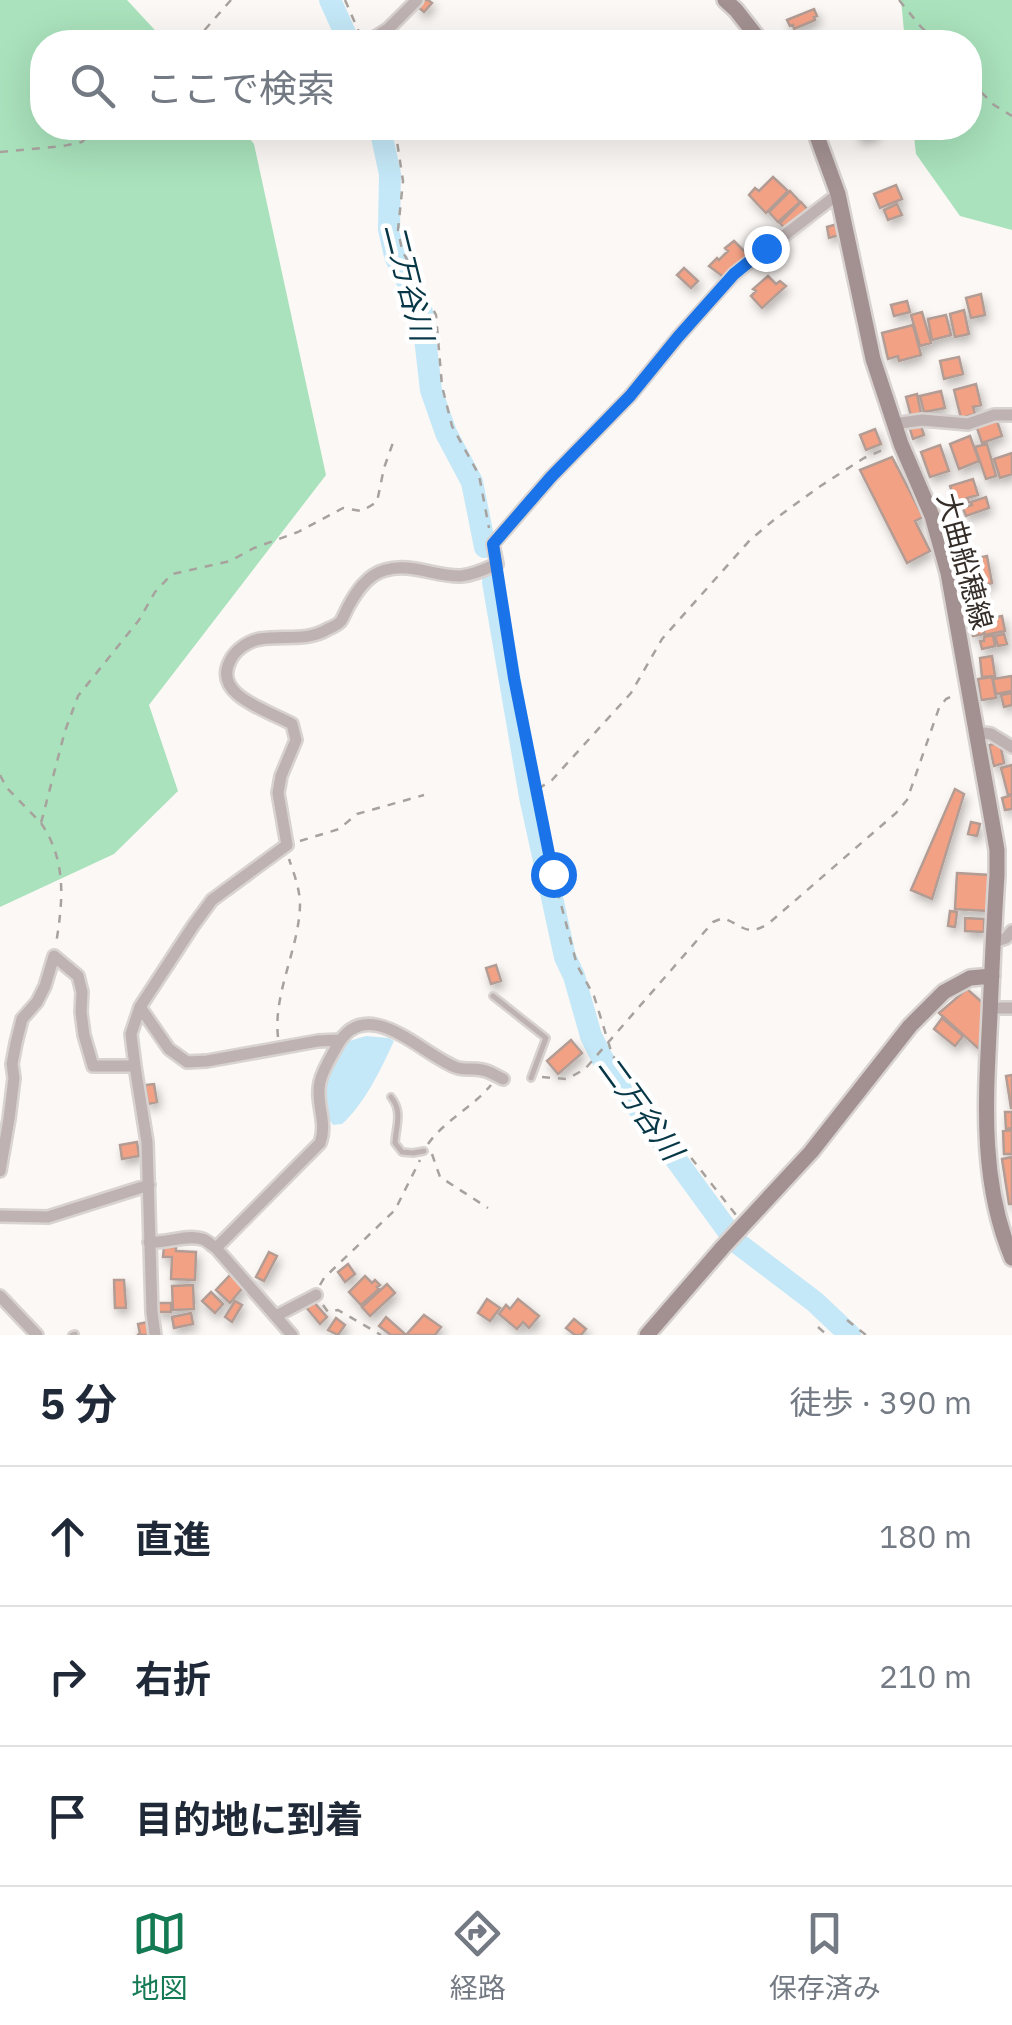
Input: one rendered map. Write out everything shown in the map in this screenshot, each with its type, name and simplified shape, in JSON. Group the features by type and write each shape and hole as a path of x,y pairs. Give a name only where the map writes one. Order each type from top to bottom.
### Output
{"main road":[{"path":"724,0 752,30"},
{"name":"大曲船穂線","path":"818,140 838,194 873,359 901,444 932,516 948,574 997,850 986,1096 989,1172 996,1211 1012,1258"},
{"path":"647,1335 810,1152 910,1026 944,992 970,978 992,976"}],"street":[{"path":"386,30 418,0"},
{"path":"155,1335 147,1142 132,1034 140,1007 212,900 287,845 278,792 296,740 292,724 231,690 226,674 230,660 241,646 258,639 308,638 324,632 342,621 367,578 381,570 404,566 459,576 498,564 493,544 630,396 734,274 838,194"},
{"path":"894,424 922,420 968,424 994,415 1012,415"},
{"path":"976,732 991,734 1012,747"},
{"path":"993,942 1006,938 1012,931"},
{"path":"0,1171 10,1119 12,1064 22,1019 37,1002 54,956 78,976 84,1035 93,1066 134,1066"},
{"path":"140,1007 170,1048 187,1062 340,1040"},
{"path":"990,1008 1012,1008"},
{"path":"216,1248 320,1143 324,1133 317,1101 320,1078 344,1034 356,1025 381,1027 404,1035 458,1068 486,1070 503,1079"},
{"path":"0,1216 48,1217 148,1185"},
{"path":"149,1242 202,1238 216,1248 292,1335"},
{"path":"276,1316 316,1295"},
{"path":"0,1296 37,1335"}],"lane":[{"path":"493,996 546,1038 531,1078"},
{"path":"391,1097 398,1107 396,1143 402,1152 424,1150"}],"path":[{"path":"205,30 231,0"},
{"path":"346,0 360,30"},
{"path":"899,0 925,30"},
{"path":"982,92 1012,116"},
{"path":"0,152 84,140"},
{"path":"396,140 403,180 398,230 402,250 436,315 442,386 452,426 479,475 493,544"},
{"path":"41,822 64,731 78,696 140,620 155,592 172,574 230,560 343,508 362,511 377,502 395,437"},
{"path":"537,790 552,780 630,693 662,640 750,540 848,468 901,444"},
{"path":"498,564 514,678 553,874 577,965 594,996 619,1066 742,1226"},
{"path":"531,1078 567,1079 584,1068 714,922 723,918 747,931 768,924 896,814 908,800 939,708 946,699 969,691"},
{"path":"0,775 7,788 41,822 52,839 60,864 63,888 54,956"},
{"path":"280,1048 276,1026 300,906 287,845 339,830 357,814 424,796"},
{"path":"380,1335 338,1310 328,1312 316,1295 324,1278 395,1210 429,1143 492,1084 503,1079"},
{"path":"429,1143 440,1178 488,1208"},
{"path":"847,1320 866,1335"},
{"path":"818,1327 827,1335"}],"green space":[{"path":"0,0 127,0 155,30 30,30 30,140 251,140 326,475 149,705 178,791 114,854 0,907"},
{"path":"901,0 1012,0 1012,230 960,216 916,154 914,140 982,140 982,30 904,30"}],"water":[{"path":"366,1036 394,1041 358,1106 342,1124 333,1125 324,1104 327,1082 349,1041"}],"building":[{"path":"422,0 432,3 424,12 417,6"},
{"path":"814,9 815,20 794,29 790,26 787,20"},
{"path":"773,177 788,191 766,213 749,195"},
{"path":"896,185 902,199 880,208 874,194"},
{"path":"790,191 800,202 778,222 769,212"},
{"path":"801,202 808,210 787,231 780,223"},
{"path":"897,204 902,215 888,220 884,210"},
{"path":"837,224 839,235 829,238 827,227"},
{"path":"734,241 751,258 725,278 709,266"},
{"path":"684,268 698,281 691,288 677,275"},
{"path":"768,276 776,284 780,281 786,286 762,308 751,296 756,291 753,289"},
{"path":"981,294 985,315 971,318 966,298"},
{"path":"907,301 910,312 894,316 891,305"},
{"path":"964,310 969,334 955,337 950,314"},
{"path":"922,312 931,343 920,346 911,315"},
{"path":"946,315 951,335 932,340 928,319"},
{"path":"913,325 921,355 899,361 898,356 888,359 882,333"},
{"path":"959,357 963,374 944,379 940,361"},
{"path":"976,384 981,405 973,407 975,414 961,418 954,390"},
{"path":"941,391 945,408 924,412 920,396"},
{"path":"917,394 921,413 911,416 906,397"},
{"path":"996,418 1002,436 982,443 976,425"},
{"path":"920,423 924,435 913,439 909,426"},
{"path":"875,429 881,444 866,450 860,435"},
{"path":"970,436 979,461 959,469 950,444"},
{"path":"987,444 996,476 986,479 975,447"},
{"path":"940,445 949,471 930,477 921,452"},
{"path":"1012,453 1012,474 1000,478 994,459"},
{"path":"892,457 923,517 915,521 930,551 907,563 860,470"},
{"path":"973,479 978,495 957,506 950,486"},
{"path":"986,497 989,508 966,516 963,508"},
{"path":"987,556 992,583 984,585 978,558"},
{"path":"975,565 982,601 970,603 958,569"},
{"path":"979,612 984,634 973,636 969,614"},
{"path":"1002,616 1005,631 985,635 982,620"},
{"path":"1004,634 1007,644 998,646 995,636"},
{"path":"993,635 995,646 982,649 980,641"},
{"path":"992,656 995,676 982,677 980,658"},
{"path":"1012,676 1012,691 996,694 993,679"},
{"path":"992,677 996,698 981,700 978,679"},
{"path":"1012,693 1012,705 1004,707 1001,695"},
{"path":"1000,743 1004,763 994,766 989,745"},
{"path":"1012,765 1012,794 1008,795 1001,768"},
{"path":"955,789 964,794 932,899 911,890"},
{"path":"1012,795 1012,809 1005,810 1002,798"},
{"path":"971,822 980,824 977,836 968,834"},
{"path":"957,873 990,875 988,911 955,909"},
{"path":"950,911 957,912 955,927 948,926"},
{"path":"965,918 984,919 984,932 965,931"},
{"path":"496,965 501,981 491,984 486,968"},
{"path":"967,989 984,1004 979,1049 939,1013"},
{"path":"942,1018 963,1036 955,1046 934,1029"},
{"path":"571,1040 582,1053 558,1074 547,1061"},
{"path":"1012,1075 1012,1108 1011,1108 1006,1076"},
{"path":"154,1084 157,1102 148,1104 145,1085"},
{"path":"1005,1112 1012,1112 1012,1128 1006,1129"},
{"path":"1012,1130 1012,1154 1004,1154 1003,1131"},
{"path":"137,1142 139,1156 122,1159 120,1145"},
{"path":"1012,1157 1012,1204 1009,1204 1002,1159"},
{"path":"164,1247 196,1252 195,1280 171,1279 172,1257 163,1257"},
{"path":"269,1252 277,1256 264,1281 256,1277"},
{"path":"348,1264 355,1274 345,1282 338,1272"},
{"path":"231,1274 244,1286 230,1303 216,1290"},
{"path":"365,1276 380,1285 361,1305 349,1292"},
{"path":"114,1280 124,1280 126,1308 115,1308"},
{"path":"387,1284 395,1293 370,1316 362,1307"},
{"path":"193,1285 194,1309 173,1310 172,1286"},
{"path":"211,1292 223,1304 215,1313 202,1301"},
{"path":"487,1299 500,1308 490,1321 478,1313"},
{"path":"518,1299 539,1316 529,1328 523,1322 517,1329 499,1314"},
{"path":"312,1300 327,1317 320,1324 305,1306"},
{"path":"235,1301 242,1305 232,1322 225,1317"},
{"path":"158,1303 171,1303 171,1312 157,1312"},
{"path":"191,1313 193,1324 174,1328 172,1317"},
{"path":"424,1315 441,1327 435,1335 406,1335"},
{"path":"386,1317 406,1335 391,1335 379,1326"},
{"path":"336,1318 345,1325 338,1335 328,1330"},
{"path":"574,1319 586,1329 581,1335 566,1328"},
{"path":"148,1322 151,1335 137,1335 138,1324"}],"waterway":[{"name":"二万谷川","path":"330,0 344,30"},
{"name":"二万谷川","path":"383,140 390,174 389,229 395,256 422,312 431,390 446,433 472,482 485,547"},
{"name":"二万谷川","path":"493,582 530,797 565,957 591,1036 602,1058 736,1242 815,1302 850,1335"}],"route":[{"path":"553,874 514,678 493,544 630,396 734,274 766,248"}]}
